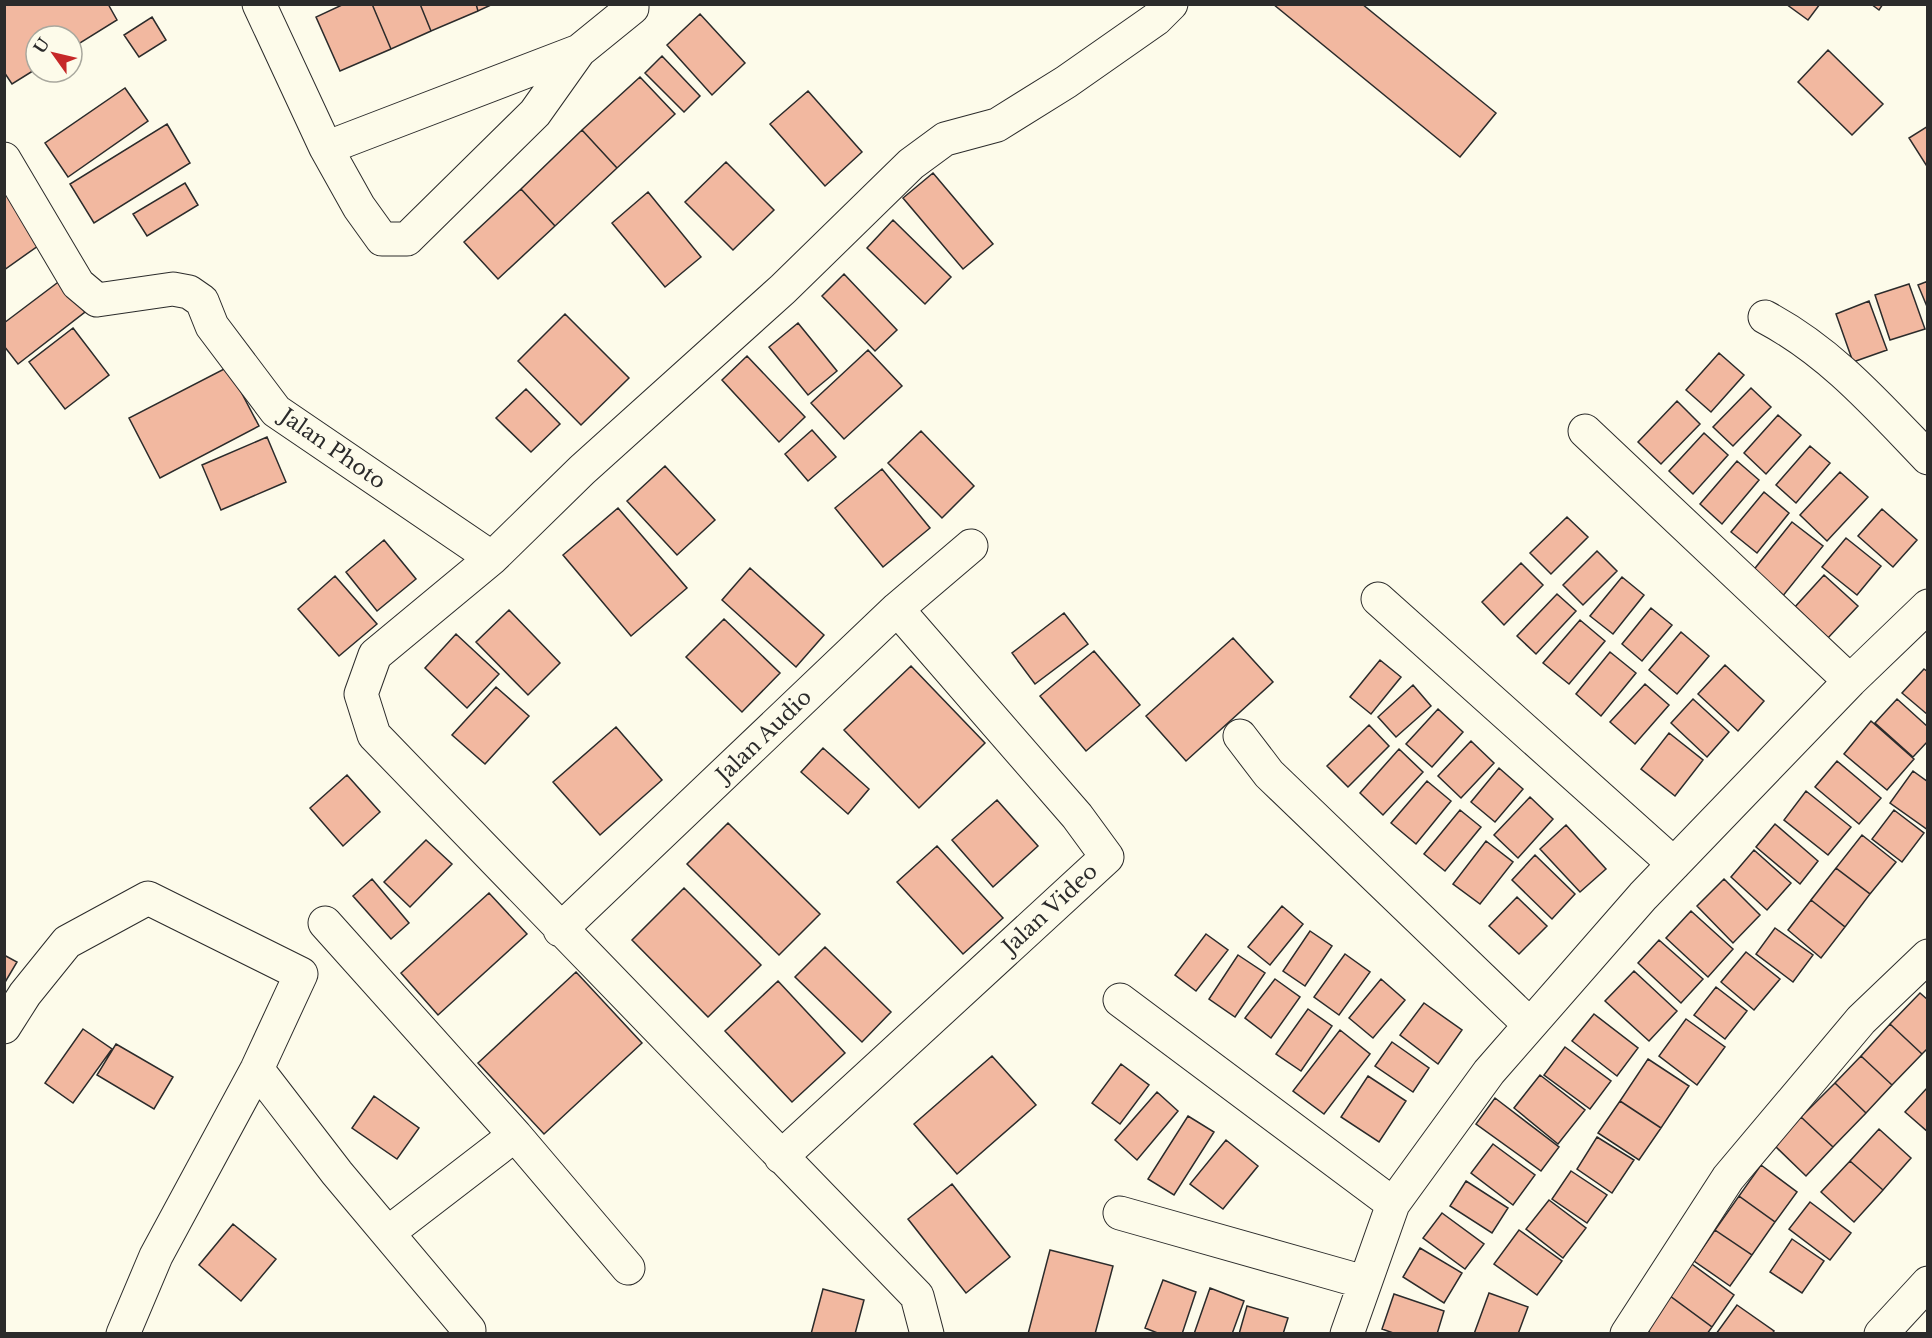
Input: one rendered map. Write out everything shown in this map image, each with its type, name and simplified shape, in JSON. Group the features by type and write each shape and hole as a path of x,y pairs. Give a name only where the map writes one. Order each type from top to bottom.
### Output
{"street":[{"path":"259,4 326,148 359,207 381,239 407,239 535,113 579,51 632,4"},
{"path":"927,1334 917,1296 560,930 375,735 361,694 375,655 492,558 582,470 783,289 911,164 945,140 997,126 1066,82 1156,19 1172,4"},
{"path":"326,148 579,51"},
{"name":"Jalan Photo","path":"4,159 78,284 97,300 173,289 189,292 202,301 213,326 276,411 492,558"},
{"path":"1766,318 1797,334 1851,377 1928,458"},
{"path":"1585,431 1850,681"},
{"name":"Jalan Audio","path":"560,930 897,609 971,546"},
{"path":"1378,599 1674,864"},
{"path":"1347,1334 1393,1204 1489,1072 1674,864 1850,681 1928,606"},
{"name":"Jalan Video","path":"781,1157 1107,857 1077,816 897,609"},
{"path":"1240,736 1269,774 1530,1025"},
{"path":"4,1027 25,994 67,942 148,898 301,974 257,1069 156,1256 123,1334"},
{"path":"325,923 515,1135 628,1268"},
{"path":"1627,1334 1728,1178 1862,1020 1928,956"},
{"path":"1120,1000 1393,1204"},
{"path":"257,1069 337,1173 469,1330"},
{"path":"388,1232 515,1135"},
{"path":"1120,1213 1364,1282"},
{"path":"1881,1334 1928,1283"}],"building":[{"path":"4,4 108,4 117,20 84,41 84,24 24,24 24,76 12,84 4,72"},
{"path":"344,4 372,4 391,49 340,71 316,17"},
{"path":"372,4 420,4 431,31 391,49"},
{"path":"420,4 476,4 478,11 431,31"},
{"path":"476,4 493,4 478,11"},
{"path":"1273,4 1362,4 1496,113 1460,157"},
{"path":"1786,4 1820,4 1808,20"},
{"path":"1871,4 1883,4 1879,10"},
{"path":"700,14 745,63 712,95 667,45"},
{"path":"152,17 166,40 139,57 124,35"},
{"path":"1828,50 1883,104 1852,135 1798,82"},
{"path":"662,56 700,96 684,112 645,73"},
{"path":"640,77 675,114 617,168 582,130"},
{"path":"125,88 148,121 68,177 45,143"},
{"path":"808,91 862,152 825,186 770,124"},
{"path":"167,124 190,163 94,223 70,184"},
{"path":"1928,126 1928,168 1909,138"},
{"path":"582,130 617,168 555,226 521,189"},
{"path":"726,162 774,210 733,250 685,202"},
{"path":"933,173 993,244 963,269 903,198"},
{"path":"4,183 45,241 4,270"},
{"path":"185,183 198,205 147,236 133,214"},
{"path":"521,189 555,226 498,279 464,242"},
{"path":"648,192 701,257 665,287 612,223"},
{"path":"893,220 951,277 925,304 867,248"},
{"path":"844,274 897,330 875,351 822,296"},
{"path":"61,280 85,312 18,364 4,346 4,323"},
{"path":"1928,281 1928,309 1918,285"},
{"path":"1909,284 1925,329 1890,340 1875,295"},
{"path":"1869,301 1887,350 1853,362 1836,314"},
{"path":"565,314 629,378 581,425 518,361"},
{"path":"798,323 837,371 808,395 769,347"},
{"path":"73,328 109,375 65,409 29,362"},
{"path":"868,350 902,386 844,439 811,403"},
{"path":"1719,353 1744,375 1711,412 1686,390"},
{"path":"747,356 805,417 779,442 722,380"},
{"path":"228,367 259,426 160,478 129,418"},
{"path":"1751,388 1771,407 1733,446 1713,427"},
{"path":"526,389 560,424 531,452 496,418"},
{"path":"1677,401 1700,424 1661,464 1638,442"},
{"path":"1778,415 1801,435 1766,474 1744,453"},
{"path":"812,430 836,457 808,481 785,454"},
{"path":"921,431 974,486 942,518 888,463"},
{"path":"1704,433 1728,455 1693,494 1669,471"},
{"path":"267,437 286,482 221,510 202,465"},
{"path":"1810,446 1830,463 1796,503 1776,485"},
{"path":"1737,461 1759,480 1722,524 1700,504"},
{"path":"665,466 715,520 677,555 627,501"},
{"path":"882,469 930,528 883,567 835,508"},
{"path":"1840,472 1868,497 1827,541 1800,515"},
{"path":"1764,492 1789,513 1757,553 1731,532"},
{"path":"618,508 687,588 631,636 563,555"},
{"path":"1882,509 1917,540 1893,567 1858,536"},
{"path":"1567,517 1588,537 1551,574 1530,553"},
{"path":"1792,522 1823,546 1782,597 1752,572"},
{"path":"1846,538 1881,566 1857,595 1822,567"},
{"path":"384,540 416,579 377,611 346,572"},
{"path":"1597,551 1617,571 1583,605 1563,585"},
{"path":"1521,563 1543,585 1504,625 1482,602"},
{"path":"750,568 824,635 796,667 722,600"},
{"path":"1824,575 1858,606 1827,639 1794,608"},
{"path":"335,576 377,624 339,656 298,609"},
{"path":"1622,577 1644,595 1613,634 1590,616"},
{"path":"1557,594 1576,611 1536,654 1517,636"},
{"path":"1651,608 1672,625 1642,661 1622,644"},
{"path":"509,610 560,663 528,695 476,642"},
{"path":"1064,613 1088,644 1035,684 1012,653"},
{"path":"724,619 780,673 742,712 686,657"},
{"path":"1580,620 1605,641 1569,684 1543,663"},
{"path":"1681,632 1709,656 1677,694 1649,670"},
{"path":"456,634 499,674 467,708 425,668"},
{"path":"1233,638 1273,682 1186,761 1146,716"},
{"path":"1094,651 1140,705 1086,751 1040,696"},
{"path":"1610,652 1636,673 1601,716 1576,694"},
{"path":"1380,660 1401,677 1371,714 1350,697"},
{"path":"1725,665 1764,701 1738,731 1698,694"},
{"path":"911,666 985,743 919,808 844,730"},
{"path":"1924,669 1928,672 1928,715 1902,693"},
{"path":"1645,684 1669,705 1635,744 1610,722"},
{"path":"1413,685 1431,706 1396,737 1378,717"},
{"path":"496,687 529,716 485,764 452,735"},
{"path":"1693,699 1729,732 1707,757 1671,723"},
{"path":"1897,699 1928,727 1928,741 1913,757 1875,723"},
{"path":"1438,709 1463,732 1432,767 1406,744"},
{"path":"1871,721 1914,759 1887,790 1844,754"},
{"path":"1369,725 1389,746 1348,787 1327,766"},
{"path":"616,727 662,780 600,835 553,782"},
{"path":"1669,733 1703,760 1675,796 1641,769"},
{"path":"1471,741 1494,763 1461,798 1438,776"},
{"path":"823,748 869,789 848,814 801,772"},
{"path":"1399,749 1423,772 1383,815 1360,793"},
{"path":"1837,761 1881,798 1859,824 1815,787"},
{"path":"1499,768 1523,789 1495,822 1471,802"},
{"path":"1913,771 1928,782 1928,830 1890,803"},
{"path":"347,775 380,812 343,846 310,808"},
{"path":"1427,781 1451,801 1416,844 1391,823"},
{"path":"1806,791 1851,827 1828,855 1784,820"},
{"path":"1530,797 1553,819 1518,858 1494,835"},
{"path":"997,800 1038,846 993,887 952,840"},
{"path":"1460,810 1481,827 1445,871 1424,854"},
{"path":"1894,810 1924,833 1902,862 1872,839"},
{"path":"728,823 820,914 779,955 687,864"},
{"path":"1775,824 1818,861 1800,884 1756,847"},
{"path":"1566,825 1606,869 1580,892 1540,849"},
{"path":"1862,835 1896,862 1870,894 1836,868"},
{"path":"426,840 452,864 410,907 384,882"},
{"path":"1486,841 1513,862 1480,904 1453,884"},
{"path":"937,846 1003,918 963,954 897,882"},
{"path":"1754,850 1791,883 1767,910 1731,877"},
{"path":"1535,855 1575,894 1552,919 1512,880"},
{"path":"1836,868 1870,894 1845,927 1811,900"},
{"path":"372,879 409,923 391,939 353,896"},
{"path":"1724,879 1760,915 1733,943 1697,906"},
{"path":"684,888 761,965 708,1017 632,940"},
{"path":"489,893 527,934 438,1015 401,973"},
{"path":"1517,897 1547,926 1519,954 1489,926"},
{"path":"1811,900 1845,927 1821,958 1788,930"},
{"path":"1282,906 1303,924 1270,965 1248,947"},
{"path":"1691,911 1733,949 1708,977 1666,938"},
{"path":"1775,928 1813,955 1793,982 1756,954"},
{"path":"1310,931 1332,946 1305,986 1283,971"},
{"path":"1206,934 1228,950 1196,991 1175,975"},
{"path":"1659,940 1703,979 1681,1003 1638,963"},
{"path":"825,947 891,1012 862,1042 795,977"},
{"path":"1746,952 1780,979 1754,1010 1721,982"},
{"path":"1345,954 1370,972 1339,1015 1314,997"},
{"path":"4,955 17,962 4,984"},
{"path":"1238,955 1265,973 1235,1017 1209,999"},
{"path":"1634,971 1677,1011 1649,1041 1605,1001"},
{"path":"576,972 642,1043 544,1134 478,1063"},
{"path":"1275,979 1300,997 1271,1038 1245,1018"},
{"path":"1381,979 1405,1000 1373,1038 1349,1018"},
{"path":"778,981 845,1053 792,1102 725,1031"},
{"path":"1716,987 1747,1011 1725,1039 1694,1015"},
{"path":"1920,993 1928,1000 1928,1048 1922,1054 1890,1024"},
{"path":"1424,1003 1462,1030 1438,1064 1400,1035"},
{"path":"1308,1009 1332,1026 1301,1071 1276,1054"},
{"path":"1594,1014 1638,1048 1617,1076 1572,1041"},
{"path":"1686,1019 1725,1047 1697,1085 1659,1056"},
{"path":"1890,1024 1922,1054 1892,1085 1861,1056"},
{"path":"83,1029 112,1049 73,1103 45,1083"},
{"path":"1340,1030 1370,1054 1324,1114 1293,1091"},
{"path":"1392,1042 1429,1068 1413,1092 1375,1066"},
{"path":"116,1044 173,1077 154,1109 97,1075"},
{"path":"1565,1047 1611,1081 1590,1109 1544,1075"},
{"path":"992,1056 1036,1105 957,1174 914,1124"},
{"path":"1861,1056 1892,1085 1866,1113 1835,1083"},
{"path":"1648,1059 1689,1086 1661,1128 1620,1101"},
{"path":"1121,1064 1149,1085 1120,1124 1092,1103"},
{"path":"1540,1075 1585,1110 1558,1144 1514,1108"},
{"path":"1368,1076 1406,1101 1379,1142 1341,1117"},
{"path":"1835,1083 1866,1113 1833,1147 1801,1117"},
{"path":"1928,1089 1928,1132 1905,1112"},
{"path":"1157,1092 1178,1111 1137,1160 1115,1140"},
{"path":"374,1096 419,1128 397,1159 352,1128"},
{"path":"1495,1098 1559,1147 1541,1171 1476,1124"},
{"path":"1620,1101 1661,1128 1639,1160 1598,1133"},
{"path":"1188,1116 1214,1132 1174,1195 1148,1179"},
{"path":"1801,1117 1833,1147 1806,1176 1775,1146"},
{"path":"1879,1129 1911,1158 1883,1190 1850,1161"},
{"path":"1597,1137 1634,1160 1612,1193 1577,1169"},
{"path":"1226,1140 1258,1166 1223,1209 1190,1184"},
{"path":"1493,1144 1535,1175 1513,1205 1471,1173"},
{"path":"1850,1161 1883,1190 1854,1222 1821,1192"},
{"path":"1761,1165 1797,1192 1775,1222 1739,1196"},
{"path":"1571,1171 1607,1195 1587,1223 1552,1199"},
{"path":"1466,1181 1508,1208 1492,1233 1450,1206"},
{"path":"952,1184 1010,1257 966,1293 908,1219"},
{"path":"1739,1196 1775,1222 1752,1255 1715,1230"},
{"path":"1549,1200 1586,1228 1563,1258 1526,1229"},
{"path":"1810,1202 1851,1233 1830,1260 1789,1229"},
{"path":"1442,1213 1484,1244 1465,1269 1423,1238"},
{"path":"233,1224 276,1259 241,1301 199,1265"},
{"path":"1519,1230 1562,1261 1537,1295 1494,1264"},
{"path":"1715,1230 1752,1255 1730,1286 1694,1261"},
{"path":"1792,1239 1824,1261 1802,1293 1770,1272"},
{"path":"1420,1248 1462,1273 1444,1303 1403,1277"},
{"path":"1050,1250 1113,1266 1095,1334 1028,1334"},
{"path":"1685,1259 1734,1295 1712,1327 1662,1290"},
{"path":"1163,1280 1196,1292 1182,1334 1160,1334 1145,1328"},
{"path":"1210,1288 1244,1301 1232,1334 1194,1334"},
{"path":"823,1289 864,1300 855,1334 811,1334"},
{"path":"1662,1290 1712,1327 1707,1334 1652,1334 1638,1323"},
{"path":"1489,1293 1528,1307 1518,1334 1474,1334"},
{"path":"1394,1294 1444,1311 1437,1334 1396,1334 1382,1329"},
{"path":"1737,1305 1774,1331 1772,1334 1716,1334"},
{"path":"1247,1306 1288,1318 1283,1334 1239,1334"}]}
